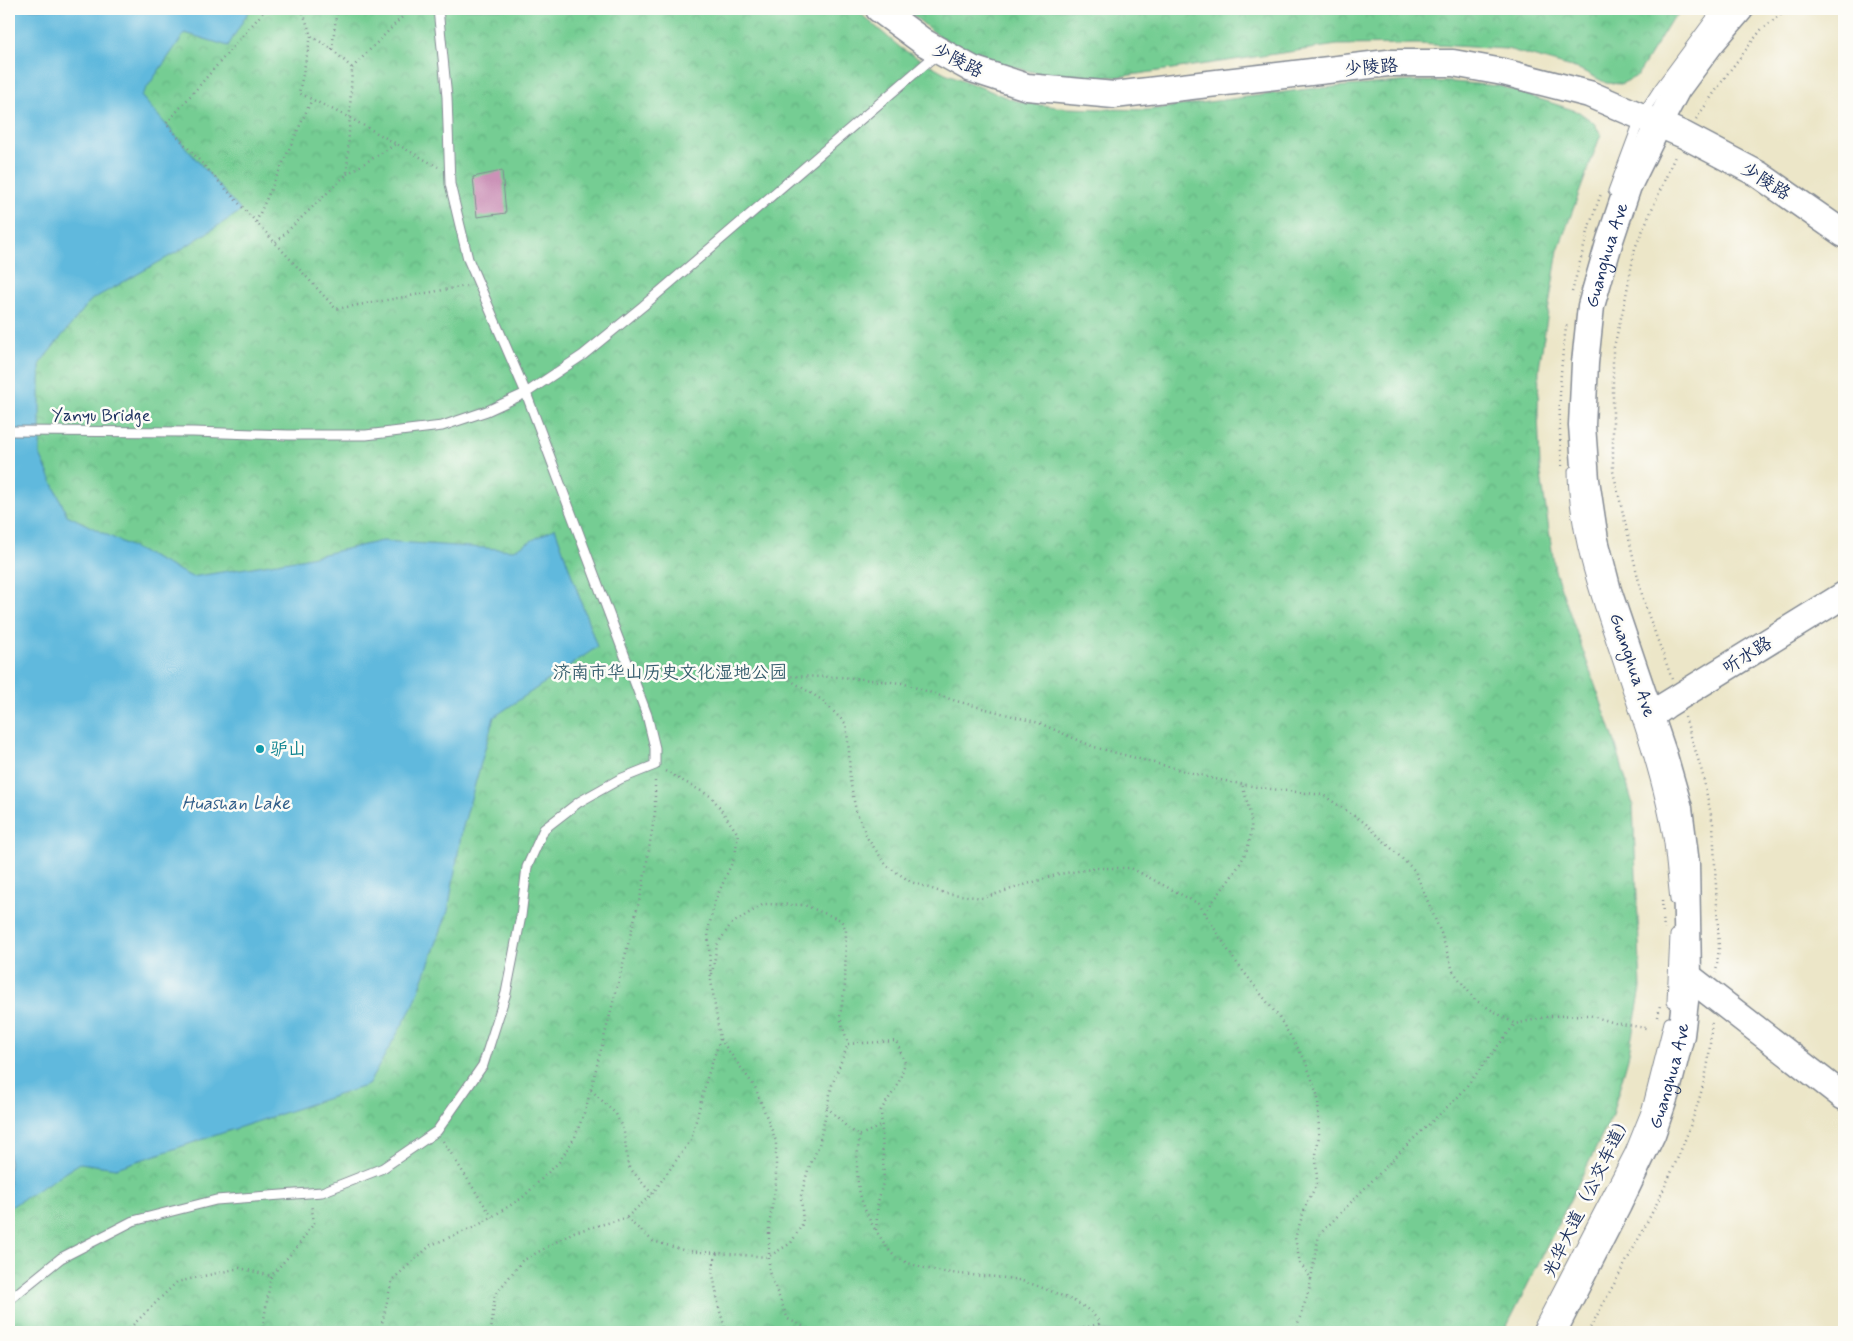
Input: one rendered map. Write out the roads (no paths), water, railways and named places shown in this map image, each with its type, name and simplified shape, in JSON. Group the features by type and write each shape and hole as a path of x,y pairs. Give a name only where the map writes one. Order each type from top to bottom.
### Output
{"street":[{"name":"少陵路","path":"879,9 925,43 972,69 1027,87 1114,95 1388,64 1453,64 1503,72 1590,94 1684,135 1758,174 1844,234"},
{"name":"Guanghua Ave","path":"1552,1332 1618,1205 1652,1134 1667,1090 1681,1035 1688,976 1686,864 1679,808 1664,756 1608,591 1595,540 1586,480 1582,424 1585,363 1591,306 1610,240 1649,120 1677,89 1711,43 1740,9"},
{"name":"听水路","path":"1650,717 1666,705 1844,595"},
{"path":"1688,976 1844,1097"}],"lane":[{"path":"9,1300 61,1258 133,1221 216,1200 322,1192 382,1168 437,1131 483,1065 506,993 527,868 544,829 579,802 620,779 655,765 655,748 647,715 526,393 468,259 450,184 447,97 438,9"},
{"path":"1611,196 1620,169 1649,120 1666,79 1718,9"},
{"name":"Yanyu Bridge","path":"9,431 366,435 442,426 487,411 526,393 583,355 940,51"},
{"path":"1579,324 1584,295"},
{"path":"1572,460 1578,522 1600,611 1628,691 1655,779 1668,842 1675,906"},
{"name":"光华大道（公交车道）","path":"1536,1332 1630,1151 1647,1109 1668,1032 1673,995 1675,922"}],"water":[{"name":"Huashan Lake","path":"9,9 250,9 228,46 185,33 141,96 241,211 177,252 91,300 40,363 40,455 67,515 192,577 301,559 382,541 514,550 555,528 597,647 494,717 462,830 448,911 414,1004 368,1085 116,1168 80,1163 9,1208"}],"place":[{"name":"驴山","path":"260,749"}],"park label":[{"name":"济南市华山历史文化湿地公园","path":"670,672"}]}
